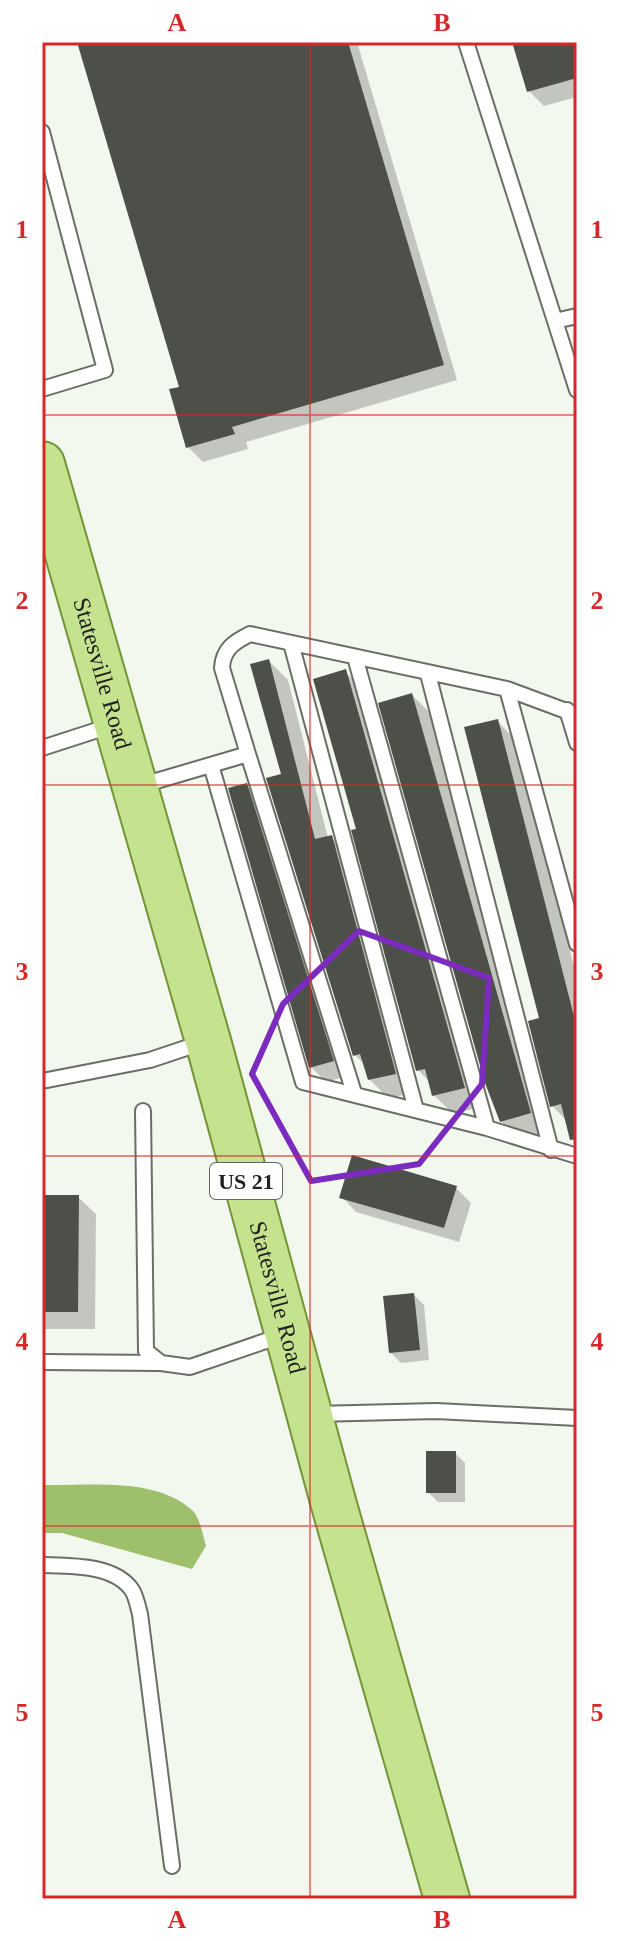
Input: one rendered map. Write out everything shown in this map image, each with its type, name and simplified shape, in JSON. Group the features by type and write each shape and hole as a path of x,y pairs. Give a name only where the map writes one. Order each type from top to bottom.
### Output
{"main road":[{"name":"Statesville Road","path":"42,464 208,1041 309,1414 447,1899"}],"lane":[{"path":"466,42 577,390"},
{"path":"42,132 105,370 42,389"},
{"path":"555,321 577,316"},
{"path":"354,1093 222,668 223,656 234,642 250,634 507,689 572,712 577,743"},
{"path":"291,643 416,1110"},
{"path":"355,657 487,1128"},
{"path":"428,674 551,1150"},
{"path":"507,689 577,944"},
{"path":"42,748 117,724"},
{"path":"135,788 248,754"},
{"path":"211,765 303,1082 487,1128 577,1156"},
{"path":"42,1081 150,1060 208,1041"},
{"path":"143,1111 146,1351 161,1363"},
{"path":"42,1362 161,1363 190,1367 287,1334"},
{"path":"309,1414 436,1411 577,1418"},
{"path":"42,1565 82,1567 110,1573 132,1589 140,1614 172,1866"}],"highlighted area":[{"path":"359,931 489,978 482,1084 419,1164 311,1181 252,1074 283,1004"}],"shaded area":[{"path":"42,1485 121,1485 160,1492 193,1511 206,1546 192,1569 62,1533 42,1533"}],"building":[{"path":"77,42 348,42 444,365 232,427 235,434 186,448 169,389 179,387"},
{"path":"512,42 577,42 577,78 527,92"},
{"path":"269,659 315,839 332,835 396,1074 368,1080 360,1054 353,1056 266,778 281,774 250,664"},
{"path":"346,669 465,1088 432,1096 425,1069 416,1071 351,830 356,829 313,679"},
{"path":"412,693 531,1113 500,1122 485,1083 378,703"},
{"path":"498,719 577,1028 577,1139 570,1140 561,1104 550,1107 528,1021 539,1018 464,727"},
{"path":"247,783 334,1061 309,1068 228,788"},
{"path":"352,1155 457,1186 444,1228 339,1198"},
{"path":"42,1195 79,1195 78,1312 42,1312"},
{"path":"414,1293 420,1350 389,1353 383,1296"},
{"path":"426,1451 456,1451 456,1493 426,1493"}]}
